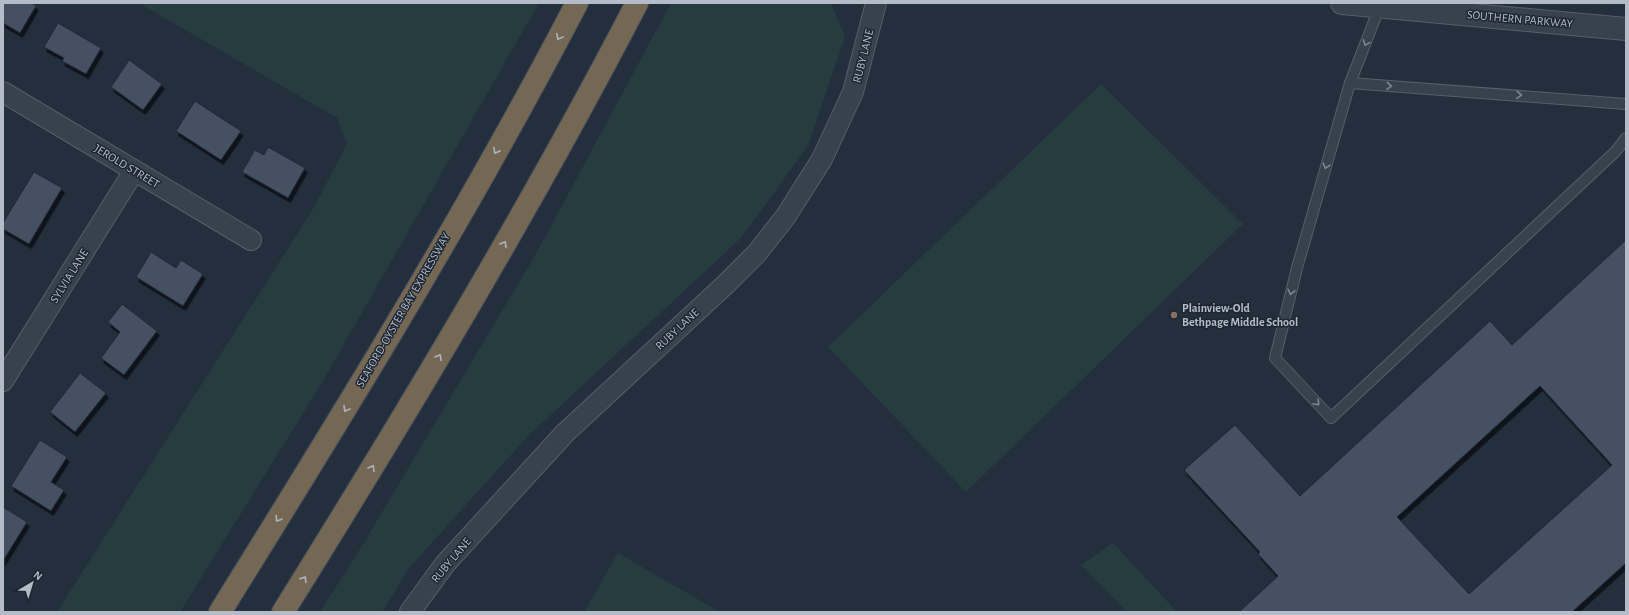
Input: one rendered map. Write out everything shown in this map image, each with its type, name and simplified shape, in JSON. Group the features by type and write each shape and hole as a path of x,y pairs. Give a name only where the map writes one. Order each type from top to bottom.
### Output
{"highway":[{"name":"SEAFORD-OYSTER BAY EXPRESSWAY","path":"220,612 392,332 479,181 577,3"},
{"path":"283,612 438,359 526,207 637,3"}],"street":[{"name":"RUBY LANE","path":"410,612 445,564 565,433 726,284 756,253 786,216 822,159 853,92 876,3"},
{"name":"SOUTHERN PARKWAY","path":"1342,3 1626,29"},
{"name":"JEROLD STREET","path":"3,92 251,240"},
{"name":"SYLVIA LANE","path":"3,381 134,171"}],"lane":[{"path":"1380,6 1350,83 1296,268 1275,358 1331,418 1614,152 1626,138"},
{"path":"1350,83 1626,104"}],"green space":[{"path":"139,3 539,3 323,381 180,612 57,612 313,209 347,144 337,118"},
{"path":"671,3 831,3 845,37 808,146 740,239 529,435 410,567 382,612 320,612 362,546 537,252"},
{"path":"1101,84 1243,224 966,492 828,347"},
{"path":"1113,543 1177,612 1127,612 1081,565"},
{"path":"618,553 720,612 584,612"}],"building":[{"path":"3,3 32,3 36,6 20,33 3,23"},
{"path":"58,23 101,48 86,74 62,61 64,58 44,47"},
{"path":"129,60 162,84 143,110 111,87"},
{"path":"195,101 241,131 221,160 176,131"},
{"path":"268,147 305,168 288,198 242,172 255,150 264,155"},
{"path":"34,172 62,188 29,244 3,229 3,223"},
{"path":"1626,240 1626,563 1572,612 1239,612 1278,576 1258,554 1260,552 1184,470 1235,425 1300,496 1490,321 1512,345","holes":["1540,386 1612,465 1469,594 1397,517"]},
{"path":"151,252 176,268 181,260 203,274 183,306 136,277"},
{"path":"122,304 157,331 124,375 101,358 120,332 108,322"},
{"path":"80,373 106,393 75,432 50,412"},
{"path":"40,440 67,457 51,482 64,490 51,511 11,486"},
{"path":"3,507 27,522 3,561"}],"place":[{"name":"Plainview-Old Bethpage Middle School","path":"1174,315"}]}
